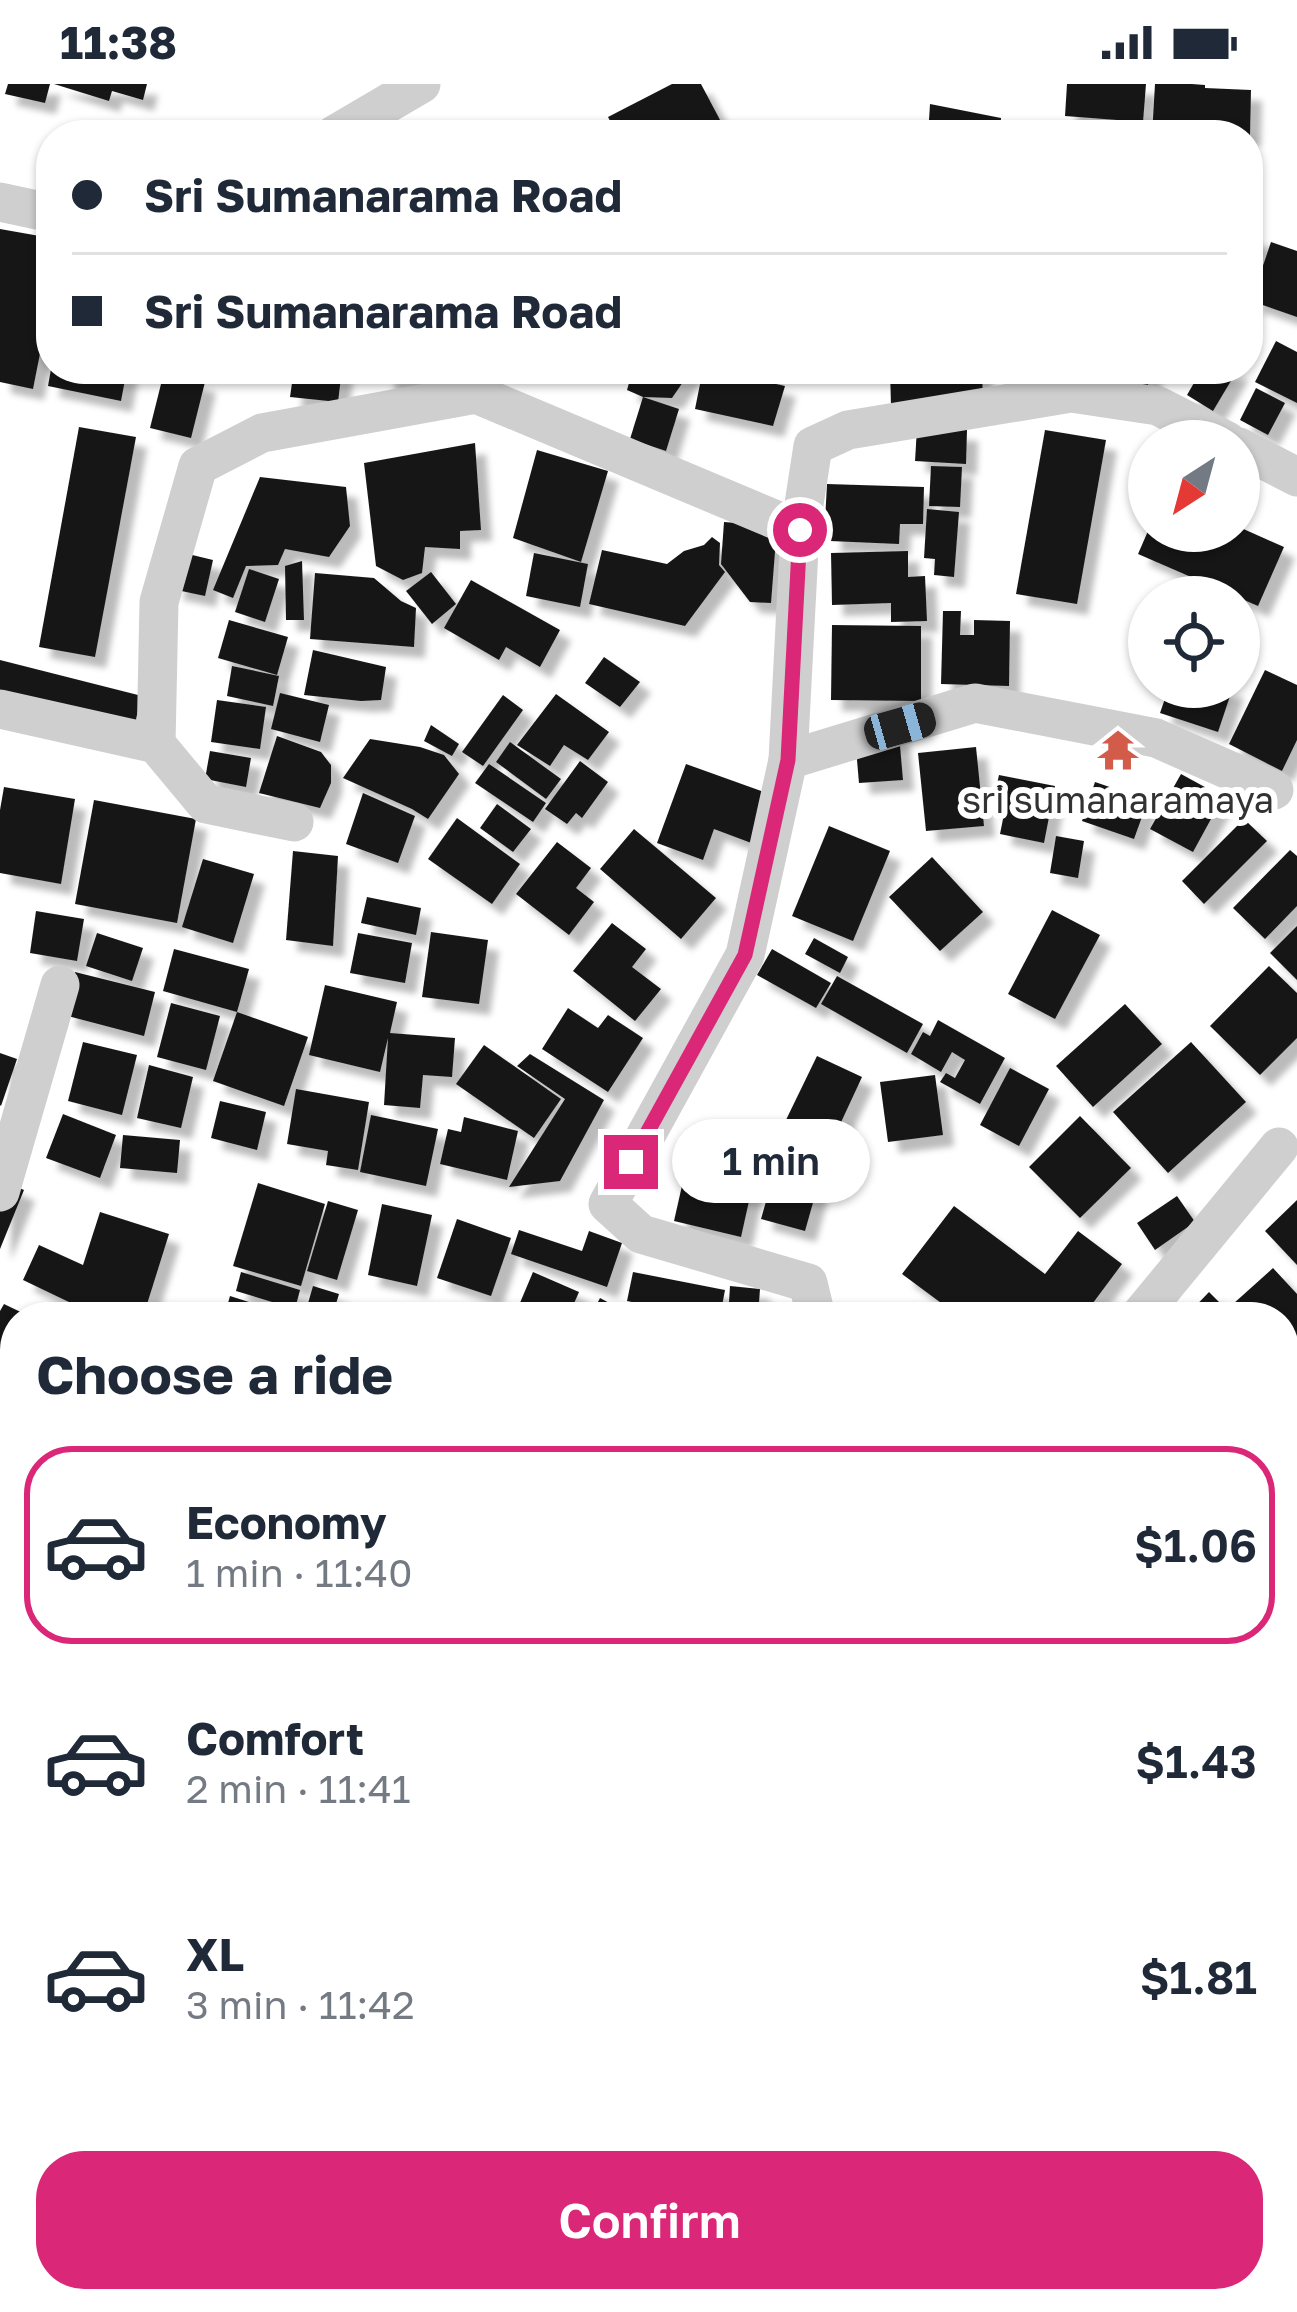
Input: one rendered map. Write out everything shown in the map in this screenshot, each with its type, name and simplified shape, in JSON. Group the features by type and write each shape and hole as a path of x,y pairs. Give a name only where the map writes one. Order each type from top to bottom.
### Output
{"street":[{"path":"344,120 351,84"},
{"path":"359,120 421,84"},
{"path":"0,202 36,210"},
{"path":"809,1302 808,1282 641,1234 608,1204 745,955 788,760 800,530 813,446 848,430 1071,393 1158,406 1186,420"},
{"path":"156,744 159,602 198,466 262,433 476,394 800,530"},
{"path":"1260,458 1297,477"},
{"path":"788,760 975,703 1156,739 1274,790"},
{"path":"0,709 156,744 206,804 294,821"},
{"path":"0,1192 60,985"},
{"path":"1150,1302 1279,1147"}],"building":[{"path":"8,84 50,84 45,103 5,94"},
{"path":"54,84 147,84 143,100 112,91 109,101"},
{"path":"672,84 701,84 720,120 610,120"},
{"path":"1067,84 1146,84 1143,120 1065,116"},
{"path":"1155,84 1251,90 1250,120 1153,120"},
{"path":"930,104 1001,118 1001,120 929,120"},
{"path":"0,229 36,235 36,374 33,389 0,382"},
{"path":"1271,242 1297,251 1297,317 1263,305 1263,266"},
{"path":"1276,341 1297,352 1297,403 1259,384 1263,384 1263,366"},
{"path":"48,384 124,384 121,401"},
{"path":"161,384 204,384 191,438 150,428"},
{"path":"292,384 340,384 338,402 290,397"},
{"path":"629,384 682,384 672,398 643,397 627,390"},
{"path":"700,384 785,386 773,426 695,409"},
{"path":"890,384 982,384 983,403 891,406"},
{"path":"1110,384 1148,384 1146,393"},
{"path":"1193,384 1229,384 1213,411 1187,395"},
{"path":"1256,388 1285,403 1268,435 1260,431 1260,420 1240,420"},
{"path":"643,397 679,409 666,451 630,439"},
{"path":"79,427 136,437 95,657 39,647"},
{"path":"917,428 967,430 966,464 915,461"},
{"path":"1045,430 1106,440 1077,604 1016,594"},
{"path":"475,443 481,530 460,531 460,549 425,547 422,573 403,580 376,566 364,463"},
{"path":"537,450 608,471 581,562 513,538"},
{"path":"931,466 962,467 960,507 929,506"},
{"path":"260,477 346,487 350,526 329,557 285,549 278,565 246,566 233,598 213,590"},
{"path":"827,484 924,487 923,524 900,524 899,544 830,541 831,521 825,521"},
{"path":"927,509 959,512 954,577 934,575 935,559 924,558"},
{"path":"724,522 777,526 771,603 750,602 721,564"},
{"path":"1260,536 1284,547 1260,601 1260,576 1189,576 1138,554 1260,552"},
{"path":"712,537 720,543 719,565 725,572 685,626 589,604 602,550 667,564"},
{"path":"908,551 908,577 925,576 927,621 891,622 891,603 832,605 831,553"},
{"path":"180,552 213,560 205,596 172,589"},
{"path":"534,553 588,564 580,607 526,596"},
{"path":"302,561 304,620 286,620 285,566"},
{"path":"249,569 279,579 265,622 235,612"},
{"path":"431,572 456,604 432,624 406,591"},
{"path":"315,573 374,578 416,608 414,647 310,639"},
{"path":"471,580 560,630 540,667 506,647 499,660 444,628"},
{"path":"943,611 961,611 960,635 974,635 974,620 1010,621 1009,686 941,684"},
{"path":"229,620 288,637 277,675 218,658"},
{"path":"832,625 921,626 921,701 831,700"},
{"path":"313,650 386,667 381,700 304,695"},
{"path":"604,657 640,682 620,707 585,683"},
{"path":"0,660 142,696 133,730 0,696"},
{"path":"232,666 279,676 273,706 227,696"},
{"path":"1265,670 1297,685 1297,740 1282,771 1229,744 1247,708 1260,708 1260,680"},
{"path":"280,693 329,705 320,742 271,729"},
{"path":"556,694 609,732 588,760 564,745 550,766 517,745"},
{"path":"503,695 523,710 483,766 462,752"},
{"path":"217,700 266,707 260,749 211,742"},
{"path":"1162,708 1226,708 1218,732 1160,713"},
{"path":"431,725 459,744 452,756 424,741"},
{"path":"899,734 903,780 859,783 855,737"},
{"path":"277,736 321,752 331,765 331,783 320,808 259,793"},
{"path":"370,739 444,755 459,774 428,819 343,778"},
{"path":"510,742 561,779 546,799 496,762"},
{"path":"976,747 984,826 926,831 918,753"},
{"path":"210,751 251,758 246,787 205,779"},
{"path":"580,761 608,782 582,818 576,813 567,824 545,809"},
{"path":"489,764 546,803 533,822 475,783"},
{"path":"686,764 772,795 754,844 714,829 703,860 657,843"},
{"path":"1181,774 1223,797 1193,852 1150,829"},
{"path":"999,775 1055,786 1044,843 1000,834 1005,809 992,807"},
{"path":"1095,782 1148,800 1134,839 1082,821"},
{"path":"4,787 75,799 61,884 0,873"},
{"path":"363,793 415,816 398,863 346,844"},
{"path":"94,800 196,819 177,923 75,904"},
{"path":"497,804 531,829 513,852 480,828"},
{"path":"457,818 520,864 492,904 428,859"},
{"path":"1244,819 1267,841 1204,904 1182,881"},
{"path":"829,826 890,851 853,941 792,916"},
{"path":"634,829 716,898 681,939 600,869"},
{"path":"1056,836 1084,841 1078,878 1050,873"},
{"path":"557,842 591,868 576,888 594,902 569,935 516,894"},
{"path":"1290,850 1297,856 1297,906 1265,939 1233,908"},
{"path":"293,851 338,856 333,946 286,940"},
{"path":"932,857 983,912 940,951 889,897"},
{"path":"203,859 254,874 233,943 182,927"},
{"path":"367,897 421,908 416,935 361,923"},
{"path":"1052,910 1100,935 1055,1019 1008,994"},
{"path":"36,911 84,919 77,961 30,953"},
{"path":"612,923 646,949 632,967 661,989 635,1021 573,971"},
{"path":"1297,926 1297,980 1270,953"},
{"path":"431,932 488,940 479,1004 422,997"},
{"path":"97,933 143,948 132,981 86,966"},
{"path":"358,933 412,943 405,983 350,973"},
{"path":"814,938 848,957 840,973 805,954"},
{"path":"174,949 249,969 237,1012 163,991"},
{"path":"772,949 831,983 816,1008 757,975"},
{"path":"1269,966 1297,993 1297,1038 1260,1075 1210,1026"},
{"path":"75,972 155,992 144,1036 64,1015"},
{"path":"837,976 923,1024 907,1053 821,1004"},
{"path":"325,985 397,1002 390,1033 455,1038 452,1077 423,1075 420,1108 384,1105 388,1038 380,1072 309,1055"},
{"path":"171,1003 220,1016 206,1070 157,1057"},
{"path":"1125,1004 1162,1044 1093,1107 1056,1066"},
{"path":"568,1008 598,1028 608,1015 643,1038 608,1092 542,1049"},
{"path":"237,1012 308,1037 284,1106 213,1081"},
{"path":"938,1020 1005,1058 980,1104 940,1082 946,1073 955,1078 965,1060 952,1052 941,1072 911,1054 923,1032 930,1036"},
{"path":"83,1042 137,1055 122,1115 68,1101"},
{"path":"1191,1042 1246,1102 1168,1173 1113,1112"},
{"path":"484,1045 561,1099 534,1138 456,1084"},
{"path":"0,1053 17,1059 1,1106 0,1105"},
{"path":"530,1054 604,1100 560,1181 509,1187 565,1099 517,1066"},
{"path":"817,1056 862,1077 830,1146 784,1124"},
{"path":"149,1065 193,1077 181,1128 137,1118"},
{"path":"1010,1068 1049,1089 1019,1146 980,1125"},
{"path":"935,1075 943,1135 888,1142 880,1082"},
{"path":"296,1089 369,1102 358,1170 326,1165 328,1151 287,1144"},
{"path":"220,1101 266,1112 257,1150 211,1138"},
{"path":"63,1114 116,1135 100,1178 46,1158"},
{"path":"371,1115 438,1129 426,1186 360,1172"},
{"path":"1080,1116 1131,1168 1080,1218 1029,1167"},
{"path":"464,1117 518,1131 507,1180 440,1164 448,1129 461,1132"},
{"path":"123,1135 180,1140 177,1173 120,1168"},
{"path":"688,1159 755,1174 741,1237 674,1221"},
{"path":"774,1173 818,1185 805,1231 761,1219"},
{"path":"0,1180 24,1190 0,1249"},
{"path":"258,1183 325,1204 301,1286 233,1266"},
{"path":"1177,1196 1195,1222 1155,1250 1137,1223"},
{"path":"1297,1200 1297,1265 1265,1231"},
{"path":"328,1201 358,1210 337,1280 307,1271"},
{"path":"382,1204 432,1215 417,1286 368,1275"},
{"path":"954,1206 1045,1274 1078,1231 1122,1264 1094,1302 940,1302 902,1274"},
{"path":"100,1212 169,1234 148,1302 69,1302 23,1280 39,1245 83,1265"},
{"path":"457,1219 511,1238 491,1296 437,1278"},
{"path":"519,1230 582,1251 589,1231 622,1243 607,1287 511,1254"},
{"path":"1273,1268 1297,1294 1297,1302 1235,1302"},
{"path":"241,1272 300,1290 297,1302 272,1302 236,1291"},
{"path":"533,1272 579,1292 575,1302 520,1302"},
{"path":"633,1272 725,1290 723,1302 627,1301"},
{"path":"313,1286 339,1294 337,1302 308,1302"},
{"path":"730,1286 760,1289 759,1302 729,1302"},
{"path":"1209,1292 1219,1302 1199,1302"}],"place":[{"name":"sri sumanaramaya","path":"1118,750"}],"route":[{"path":"631,1162 745,955 788,760 800,530"}]}
